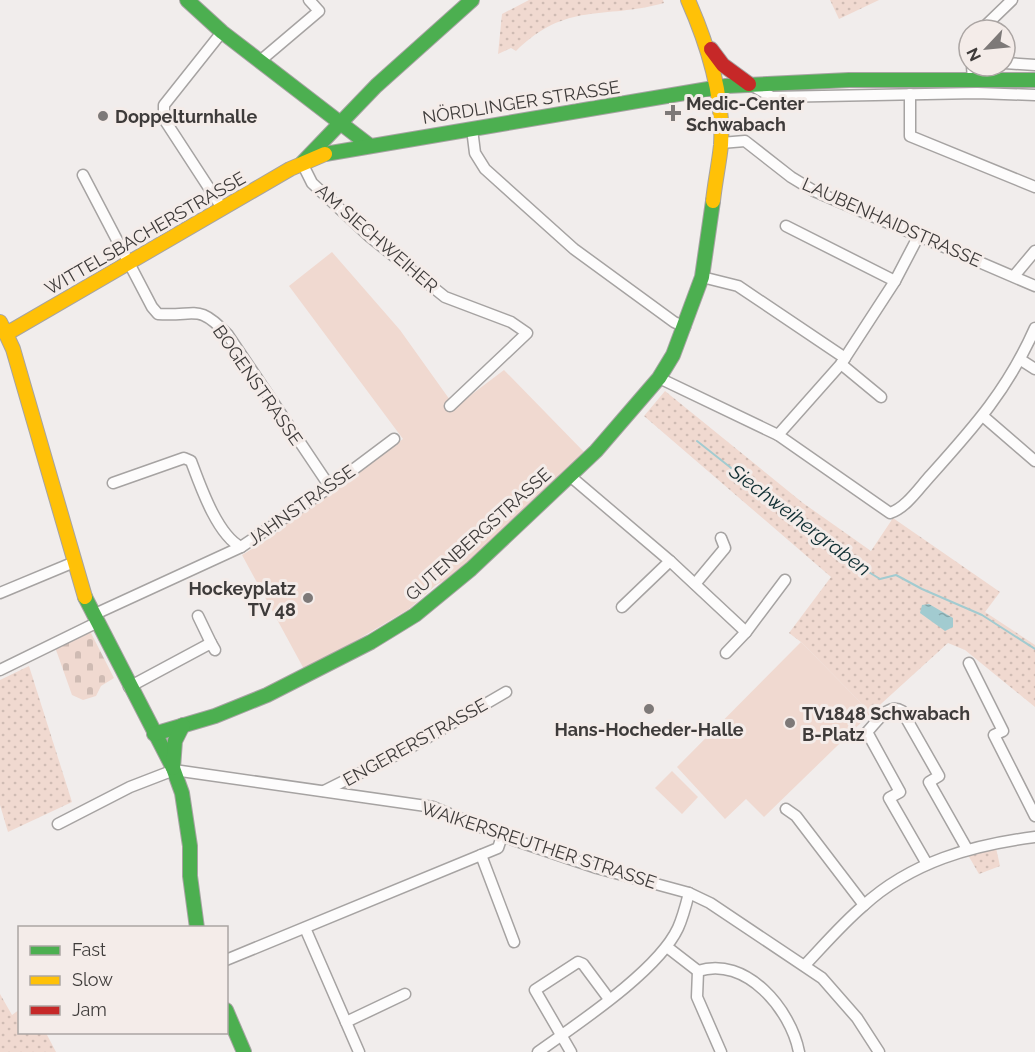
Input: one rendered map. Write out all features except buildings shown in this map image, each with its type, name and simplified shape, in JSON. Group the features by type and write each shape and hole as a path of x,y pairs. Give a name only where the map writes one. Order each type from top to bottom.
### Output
{"main road":[{"path":"187,0 222,32 369,145"},
{"path":"302,163 376,86 472,0"},
{"path":"688,0 706,41 723,65 749,84"},
{"path":"696,18 712,88 717,166"},
{"path":"706,41 721,143 717,166"},
{"name":"NÖRDLINGER STRASSE","path":"302,163 369,145 712,88 749,84 957,74"},
{"name":"NÖRDLINGER STRASSE","path":"1017,78 1035,80"},
{"name":"WITTELSBACHERSTRASSE","path":"2,331 302,163"},
{"name":"GUTENBERGSTRASSE","path":"154,734 215,716 267,695 371,642 415,615 471,569 570,476 627,418 674,355 702,277 717,166"},
{"path":"2,331 14,349 72,563 95,619 174,769 187,818 193,911 197,926"},
{"path":"174,769 175,741 183,724"},
{"path":"228,1015 244,1052"}],"street":[{"path":"260,61 319,11 309,0"},
{"path":"993,18 1012,0"},
{"path":"222,32 164,105 164,119 222,208"},
{"path":"1017,64 1035,65"},
{"path":"749,84 772,97 910,94 1035,95"},
{"path":"910,94 910,136 1035,187"},
{"path":"472,129 476,153 485,169 574,249 665,316 685,327"},
{"name":"LAUBENHAIDSTRASSE","path":"721,143 745,141 814,191 1035,286"},
{"name":"AM SIECHWEIHER","path":"302,163 312,183 370,237 446,297 511,322 527,333 450,406"},
{"path":"83,175 128,262"},
{"path":"786,226 895,282"},
{"path":"778,435 843,361 895,282 918,237"},
{"path":"1014,276 1035,250"},
{"name":"BOGENSTRASSE","path":"128,262 158,314 202,313 228,335 330,487"},
{"path":"702,277 738,286 843,361 881,397"},
{"path":"659,378 778,435 890,513 896,511 984,417 1021,360 1035,328"},
{"path":"1021,360 1035,369"},
{"path":"984,417 1035,461"},
{"name":"JAHNSTRASSE","path":"113,483 184,458 190,461 201,491 231,542 241,547 330,487 394,439"},
{"path":"570,476 670,561 746,632"},
{"path":"695,584 725,548 721,538"},
{"path":"0,670 95,619 241,547"},
{"path":"621,607 670,561"},
{"path":"0,593 72,563"},
{"path":"726,652 746,632 786,580"},
{"path":"129,687 213,647 198,616"},
{"path":"969,663 1003,731 994,735 1035,816"},
{"name":"ENGERERSTRASSE","path":"323,791 408,749 506,692"},
{"path":"927,864 889,798 900,792 867,732 890,708 896,707 902,711 939,776 929,782 967,849"},
{"path":"58,824 130,787 174,769"},
{"name":"WAIKERSREUTHER STRASSE","path":"174,769 433,807 502,836 597,868 689,893 710,903 805,965 839,996 879,1052"},
{"path":"786,809 796,816 864,905"},
{"path":"228,959 498,848 502,836"},
{"path":"805,965 864,905 890,884 927,864 967,849 1035,837"},
{"path":"481,855 514,942"},
{"path":"538,1052 637,978 667,947 678,930 689,893"},
{"path":"305,928 359,1052"},
{"path":"667,947 698,971"},
{"path":"571,1052 535,990 578,962 584,964 609,999"},
{"path":"698,971 711,967 732,971 752,980 785,1015 797,1040 799,1052"},
{"path":"698,971 697,997 721,1052"},
{"path":"346,1022 405,994"}],"green space":[{"path":"529,0 663,0 664,3 569,18 534,35 516,51 511,48 498,54 502,14"},
{"path":"830,0 879,0 839,19"},
{"path":"332,252 400,330 455,407 504,370 585,453 452,577 436,585 409,609 305,671 242,555 270,538 304,509 403,439 289,286"},
{"path":"665,391 803,503 871,551 893,518 1000,592 985,612 1035,645 1035,707 965,650 948,643 871,713 801,642 789,633 831,577 644,416"},
{"path":"90,631 114,678 101,686 96,696 83,700 72,695 55,647"},
{"name":"TV1848 Schwabach B-Platz","path":"801,642 871,713 764,817 746,799 725,819 677,767"},
{"path":"29,666 72,802 8,832 0,805 0,680"},
{"path":"672,771 698,797 682,814 655,788"},
{"path":"996,848 1000,866 979,874 968,855"},
{"path":"0,994 12,1015 18,1011 18,1034 47,1034 56,1052 0,1052"}],"water":[{"path":"929,604 953,618 953,627 945,631 920,613 922,605"}],"waterway":[{"name":"Siechweihergraben","path":"697,441 841,555 880,579 896,575 982,615 1035,649"}],"traffic: fast":[{"path":"187,0 222,32 369,145"},
{"path":"302,163 376,86 472,0"},
{"path":"325,154 726,86 849,80 1035,80"},
{"path":"154,734 215,716 267,695 371,642 415,615 471,569 596,451 659,378 673,355 702,277 713,201"},
{"path":"85,597 173,768 182,793 190,846 190,876 197,926"},
{"path":"173,768 175,741 183,725"},
{"path":"228,1015 244,1052"}],"traffic: slow":[{"path":"688,0 708,52 720,108 721,145 713,201"},
{"path":"0,322 6,334 290,169 325,154"},
{"path":"6,334 13,349 85,597"}],"traffic: jam":[{"path":"711,49 723,65 749,84"}],"place":[{"name":"Medic-Center Schwabach","path":"673,113"},
{"name":"Doppelturnhalle","path":"103,116"},
{"name":"Hockeyplatz TV 48","path":"308,598"},
{"name":"Hans-Hocheder-Halle","path":"649,709"},
{"name":"TV1848 Schwabach B-Platz","path":"790,723"}]}
